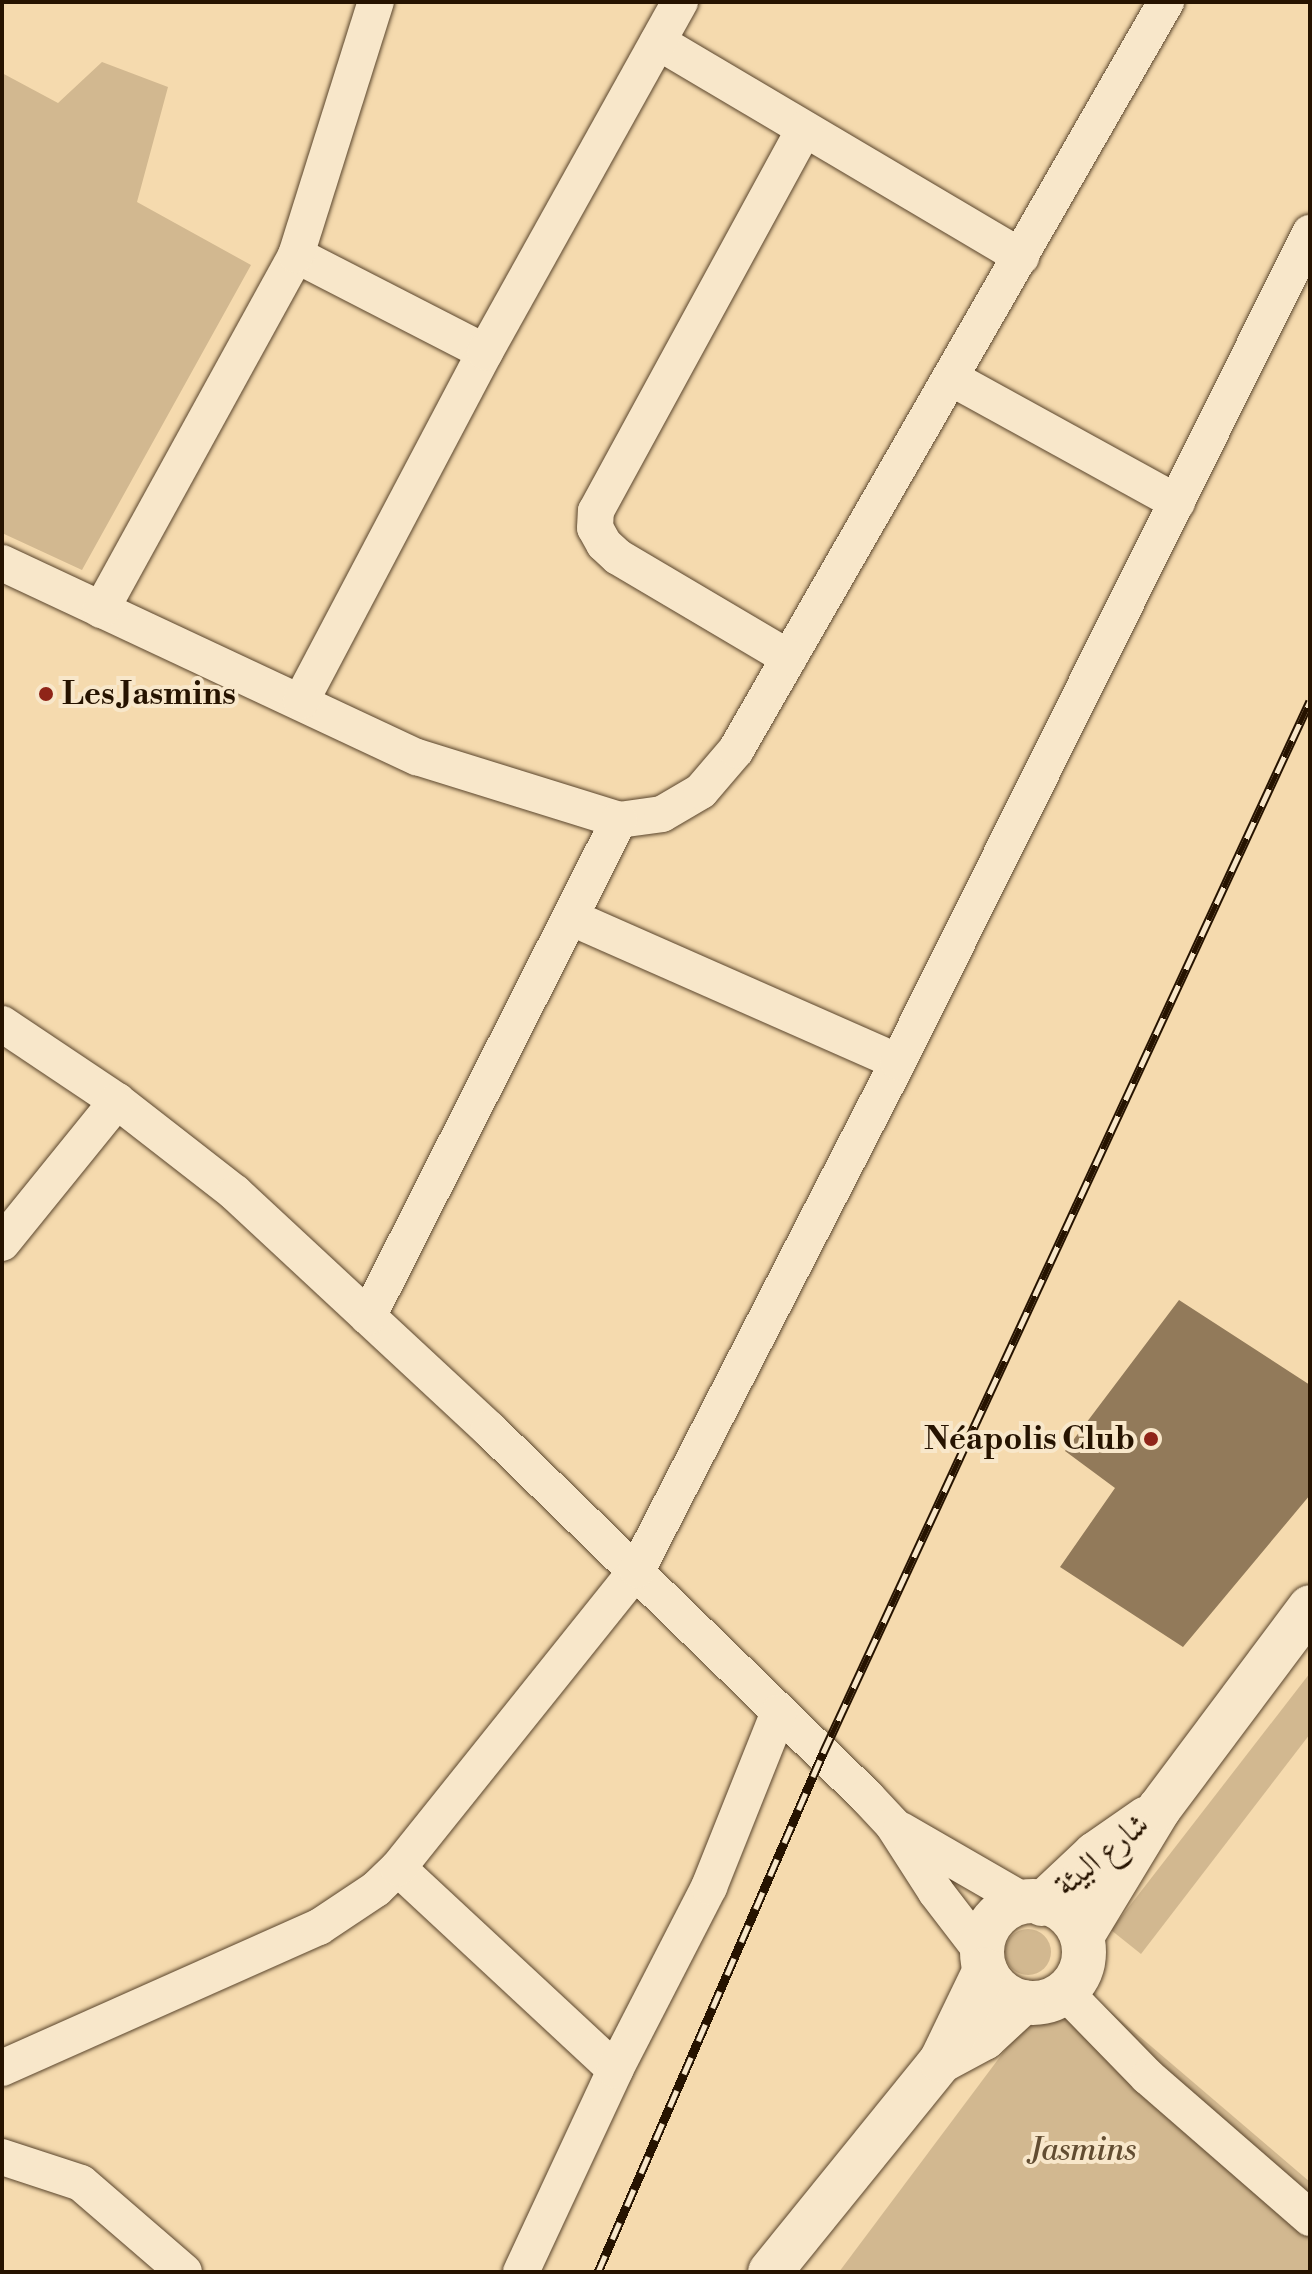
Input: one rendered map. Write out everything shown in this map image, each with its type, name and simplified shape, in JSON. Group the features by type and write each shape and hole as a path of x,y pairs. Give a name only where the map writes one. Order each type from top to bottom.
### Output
{"main road":[{"path":"1159,1809 1310,1607"},
{"name":"شارع البيئة","path":"1033,1903 1159,1809"},
{"name":"شارع البيئة","path":"1082,1936 1159,1809"},
{"path":"770,2272 941,2061 983,1961 984,1934 993,1919 1007,1907 1033,1903 1058,1906 1073,1919 1082,1936 1084,1956 1078,1976 1065,1992 1045,2002 1023,2002 1000,1991 983,1961"},
{"path":"941,2061 984,2038 1023,2002"}],"street":[{"path":"101,610 296,255 376,2"},
{"path":"301,701 485,352 680,2"},
{"path":"2,563 417,757 619,820 662,814 701,791 736,750 1166,2"},
{"path":"658,42 1021,257"},
{"path":"789,658 618,557 604,544 595,528 596,511 804,129"},
{"path":"2,2068 319,1927 376,1889 398,1868 637,1570 898,1062 1310,233"},
{"path":"296,255 485,352"},
{"path":"951,378 1177,502"},
{"path":"368,1317 619,820"},
{"path":"572,918 898,1062"},
{"path":"2,1024 117,1101 235,1193 637,1570 893,1825 983,1961"},
{"path":"2,1243 117,1101"},
{"path":"521,2272 615,2070 675,1959 709,1887 779,1712"},
{"path":"893,1825 1033,1903"},
{"path":"398,1868 615,2070"},
{"path":"1065,1992 1148,2077 1310,2218"},
{"path":"2,2157 81,2183 184,2272"}],"green space":[{"path":"102,62 168,87 137,202 251,265 82,570 2,533 2,73 58,103"},
{"path":"1310,1673 1310,1734 1141,1954 1111,1930"},
{"path":"1028,1929 1045,1935 1051,1952 1045,1969 1028,1975 1011,1969 1005,1952 1011,1935"},
{"name":"Jasmins","path":"1097,2000 1310,2182 1310,2272 839,2272 1020,2030"}],"building":[{"path":"1179,1300 1310,1385 1310,1495 1183,1647 1060,1567 1115,1488 1065,1451"}],"railway":[{"path":"598,2272 823,1753 1310,701"}],"place":[{"name":"Les Jasmins","path":"46,694"},
{"name":"Néapolis Club","path":"1151,1439"}]}
